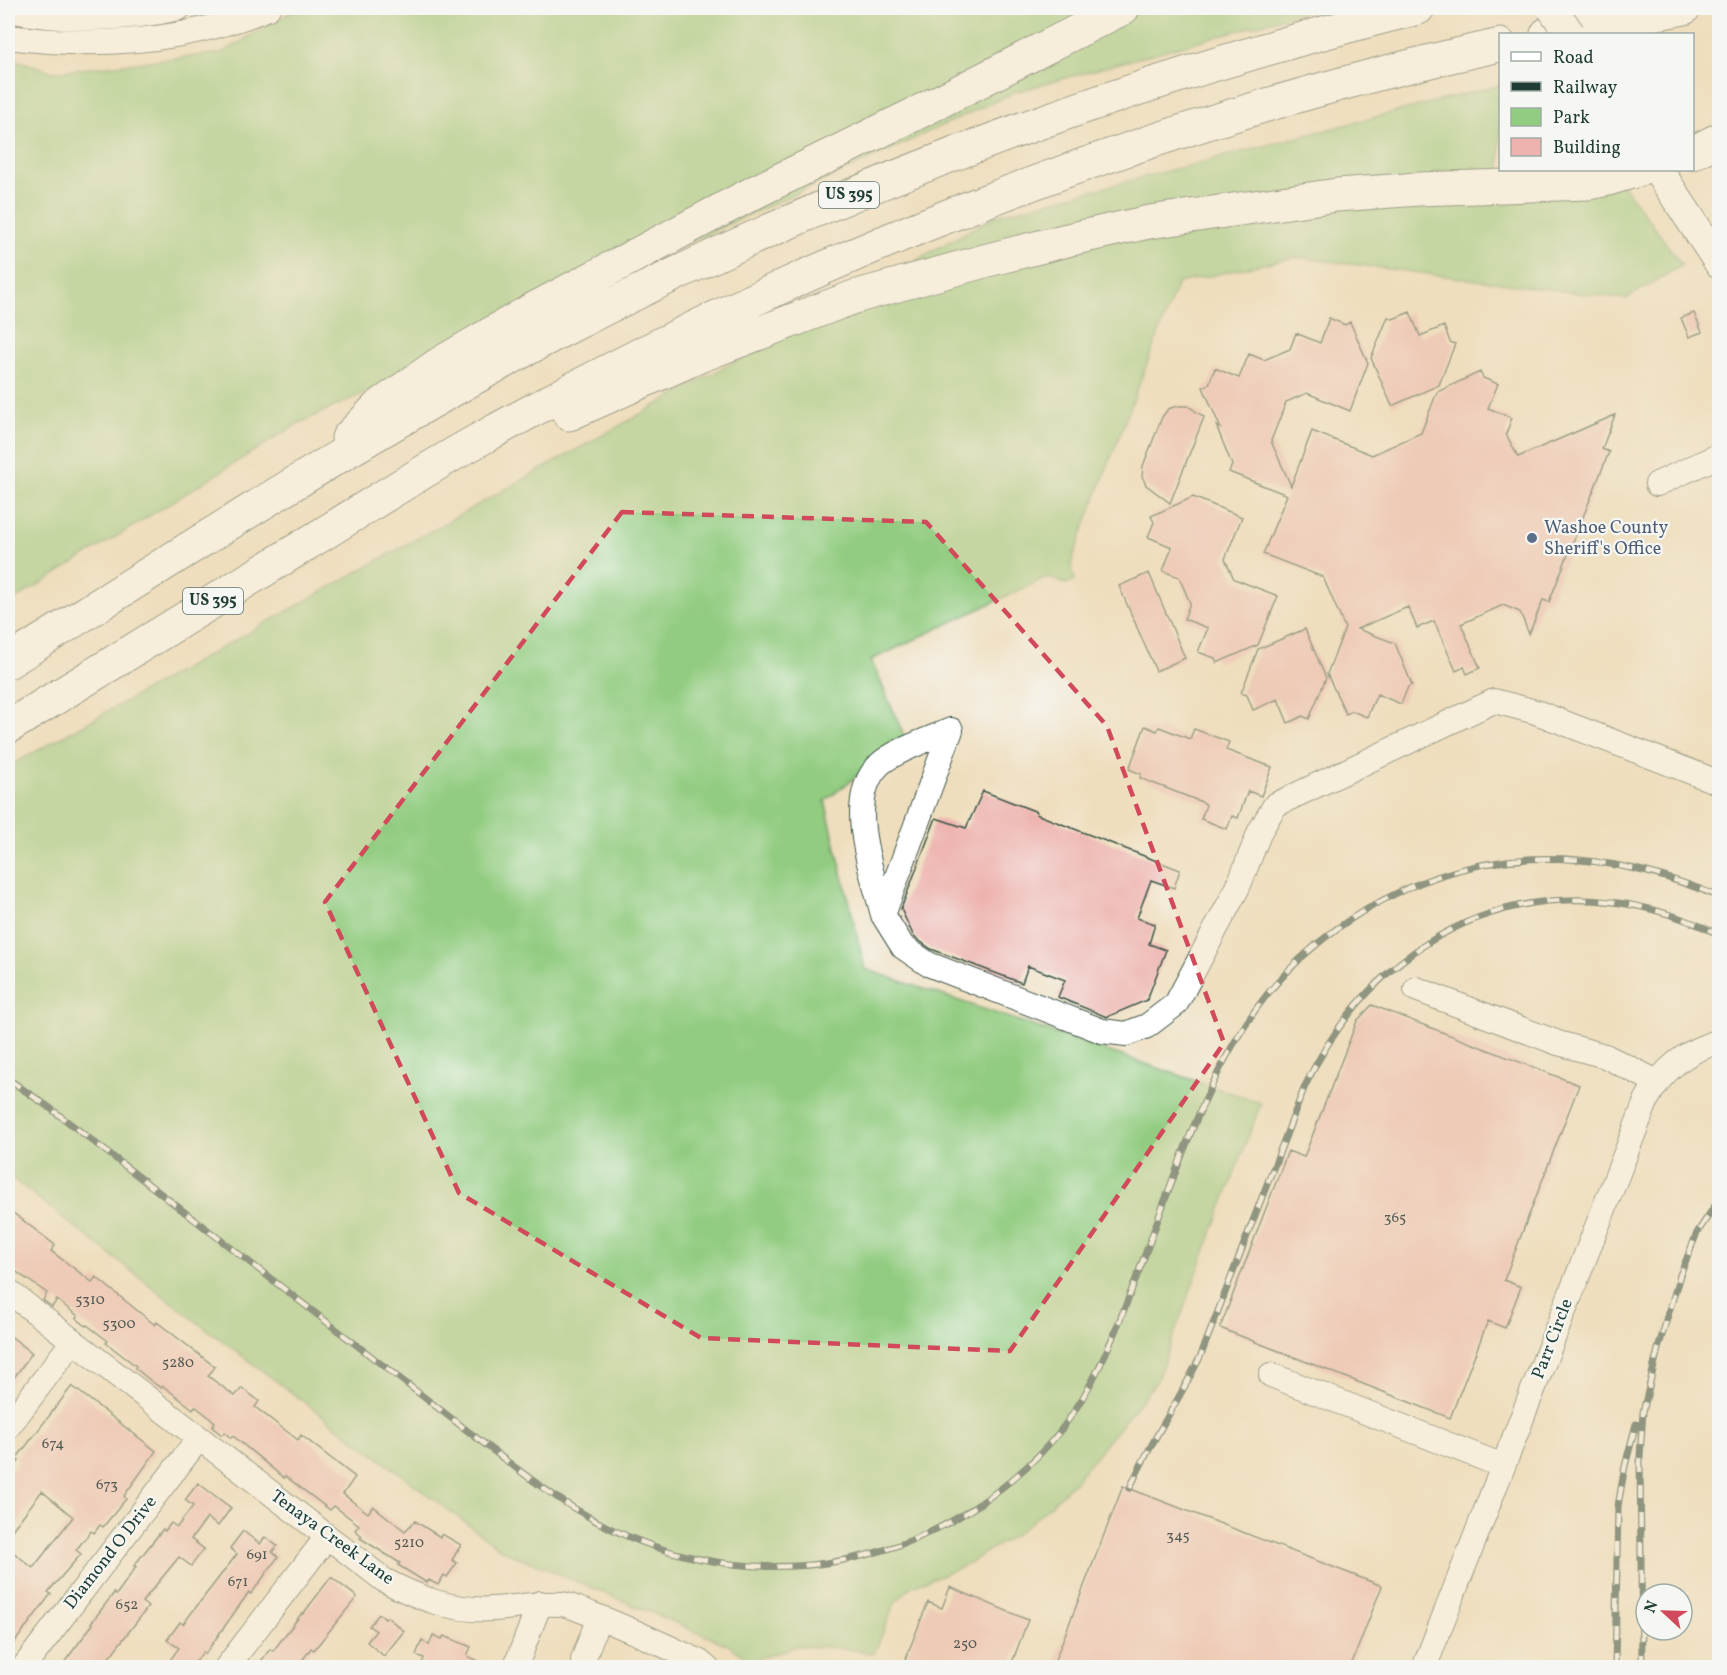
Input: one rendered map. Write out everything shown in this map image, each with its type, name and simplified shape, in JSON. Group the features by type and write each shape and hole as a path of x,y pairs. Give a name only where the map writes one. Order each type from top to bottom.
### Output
{"highway":[{"path":"317,469 378,407 439,364 530,311 755,192 1123,8"},
{"name":"US 395","path":"8,662 317,469 553,336 698,264 858,191 1011,132 1155,82 1353,24 1418,8"},
{"path":"1552,33 1684,8"},
{"name":"US 395","path":"8,727 480,439 645,351 839,261 938,220 1097,160 1340,85 1499,45"},
{"path":"1694,152 1719,139"},
{"path":"419,476 470,462 575,411 770,328 854,297 999,257 1149,222 1327,196 1419,189 1588,183 1635,171"}],"main road":[{"path":"1552,8 1569,33"},
{"path":"1659,171 1719,264"}],"street":[{"path":"8,10 52,16 93,17 134,15 178,8"},
{"path":"8,37 50,42 136,41 221,24 268,8"},
{"path":"1657,484 1719,455"},
{"path":"883,915 951,730 886,760 880,764 868,781 861,801 865,845 883,915 903,947 928,964 1102,1031 1126,1034 1147,1026 1176,1004 1238,887 1260,831 1275,805 1494,701 1536,712 1719,783"},
{"path":"1416,990 1558,1043 1605,1056 1657,1082"},
{"name":"Parr Circle","path":"1424,1668 1647,1099 1669,1068 1685,1055 1702,1046 1719,1041"},
{"name":"Tenaya Creek Lane","path":"8,1291 384,1580 437,1603 463,1608 490,1610 540,1603 564,1604 630,1629 700,1662 706,1668"},
{"path":"8,1427 73,1341"},
{"path":"1271,1375 1503,1466"},
{"name":"Diamond O Drive","path":"23,1668 200,1438"},
{"path":"226,1668 327,1537"},
{"path":"515,1668 540,1603"},
{"path":"586,1668 583,1659 599,1617"}],"highlighted area":[{"path":"622,512 926,522 1107,726 1224,1043 1010,1351 701,1338 459,1193 325,902"}],"green space":[{"path":"297,8 1319,8 1015,92 299,423 8,604 8,57 53,72 222,53"},
{"path":"1499,85 1499,171 1613,171 1682,265 1626,299 1295,257 1178,283 1071,564 1075,580 1066,584 1047,577 871,660 905,738 825,801 865,969 1261,1103 1156,1382 1075,1481 1016,1534 962,1567 912,1586 895,1603 874,1654 844,1648 797,1646 751,1661 728,1645 502,1550 201,1325 8,1175 8,767 997,215"}],"building":[{"path":"1410,312 1420,336 1444,326 1450,342 1455,344 1439,385 1392,406 1371,358 1388,317 1393,319"},
{"path":"1694,313 1702,332 1689,337 1681,318"},
{"path":"1329,318 1345,325 1350,322 1368,363 1350,411 1307,393 1286,402 1271,441 1291,486 1312,431 1372,455 1421,433 1437,392 1480,372 1483,378 1498,384 1488,408 1512,418 1506,434 1518,457 1615,415 1602,449 1609,452 1549,602 1543,600 1529,634 1520,612 1503,605 1461,624 1480,668 1467,674 1464,667 1456,671 1434,621 1417,628 1408,607 1357,629 1395,643 1412,685 1408,687 1401,704 1377,694 1367,717 1352,711 1346,714 1327,674 1345,628 1323,577 1263,554 1287,495 1229,472 1232,465 1216,425 1221,429 1203,387 1209,384 1215,368 1239,378 1249,354 1264,360 1290,349 1296,333 1320,343"},
{"path":"1188,406 1204,417 1170,503 1146,485 1142,476 1143,466 1162,417 1168,409"},
{"path":"1193,497 1242,517 1225,559 1234,579 1278,596 1258,645 1217,663 1215,658 1198,652 1208,628 1184,619 1190,603 1179,577 1163,571 1172,547 1148,537 1154,522 1151,516"},
{"path":"1149,573 1185,658 1156,671 1119,586"},
{"path":"1305,629 1326,678 1309,719 1303,716 1288,723 1278,699 1253,710 1247,695 1241,693 1258,649"},
{"path":"1145,726 1157,731 1159,727 1190,739 1194,729 1229,742 1226,750 1272,767 1261,796 1248,791 1238,818 1232,816 1227,829 1201,819 1206,805 1204,803 1140,778 1141,774 1129,769"},
{"path":"983,791 1180,870 1174,888 1151,880 1137,918 1155,924 1149,944 1166,950 1147,1000 1107,1017 1058,997 1065,980 1028,966 1022,983 931,949 914,937 901,909 936,818 966,828"},
{"path":"1372,1005 1579,1085 1504,1280 1521,1287 1505,1328 1488,1321 1450,1418 1220,1328 1288,1151 1304,1157 1357,1021"},
{"path":"8,1209 55,1245 51,1251 92,1282 96,1277 155,1325 157,1322 215,1367 208,1376 235,1396 242,1388 259,1401 255,1407 298,1440 301,1435 355,1477 343,1494 368,1513 373,1506 405,1531 415,1521 440,1537 442,1534 461,1545 452,1560 457,1563 447,1577 444,1575 438,1585 429,1580 427,1583 398,1565 400,1563 360,1538 362,1536 355,1530 359,1525 334,1506 330,1510 285,1476 284,1478 233,1436 231,1438 224,1432 222,1435 212,1427 215,1422 195,1406 193,1409 163,1386 161,1388 151,1381 106,1343 108,1341 76,1318 78,1316 57,1300 52,1307 43,1300 47,1293 8,1266"},
{"path":"8,1334 32,1353 8,1386"},
{"path":"72,1386 156,1451 124,1496 126,1499 103,1527 100,1525 94,1533 91,1531 76,1550 81,1554 48,1592 51,1594 8,1651 8,1548 33,1568 73,1517 42,1491 8,1535 8,1476 19,1461 16,1459"},
{"path":"198,1483 231,1508 218,1526 207,1518 191,1539 204,1549 191,1566 179,1557 142,1602 148,1607 101,1668 60,1668 93,1624 91,1623 114,1593 116,1595 136,1567 134,1566 163,1529 165,1531 171,1523 177,1527 193,1506 185,1500"},
{"path":"1123,1486 1382,1586 1350,1668 1052,1668"},
{"path":"243,1531 260,1544 265,1537 277,1546 272,1552 278,1557 251,1594 249,1592 205,1654 203,1652 191,1668 164,1668 179,1648 167,1640 180,1622 183,1624 237,1554 230,1548"},
{"path":"331,1577 357,1597 314,1650 311,1648 297,1668 256,1668 270,1649 273,1651"},
{"path":"950,1587 1028,1620 1010,1668 902,1668 928,1602 942,1608"},
{"path":"379,1614 385,1619 387,1617 404,1631 384,1656 367,1642 376,1631 369,1626"},
{"path":"433,1635 442,1639 444,1636 471,1647 467,1656 494,1668 420,1668 424,1658 416,1655 422,1640 429,1645"}],"railway":[{"path":"8,1079 50,1108 504,1459 567,1504 606,1526 668,1551 733,1564 800,1566 870,1554 907,1542 942,1526 999,1490 1034,1460 1055,1438 1085,1393 1111,1342 1201,1108 1236,1040 1256,1009 1274,987 1293,966 1336,929 1384,899 1410,887 1472,867 1508,861 1580,860 1615,865 1650,873 1720,897"},
{"path":"1130,1488 1146,1454 1201,1355 1305,1086 1338,1029 1379,981 1426,944 1479,918 1535,903 1595,900 1657,911 1720,935"},
{"path":"1642,1668 1640,1456 1643,1412 1658,1349 1680,1275 1697,1233 1720,1198"},
{"path":"1615,1668 1618,1506 1636,1424"}],"place":[{"name":"Washoe County Sheriff's Office","path":"1532,538"}]}
